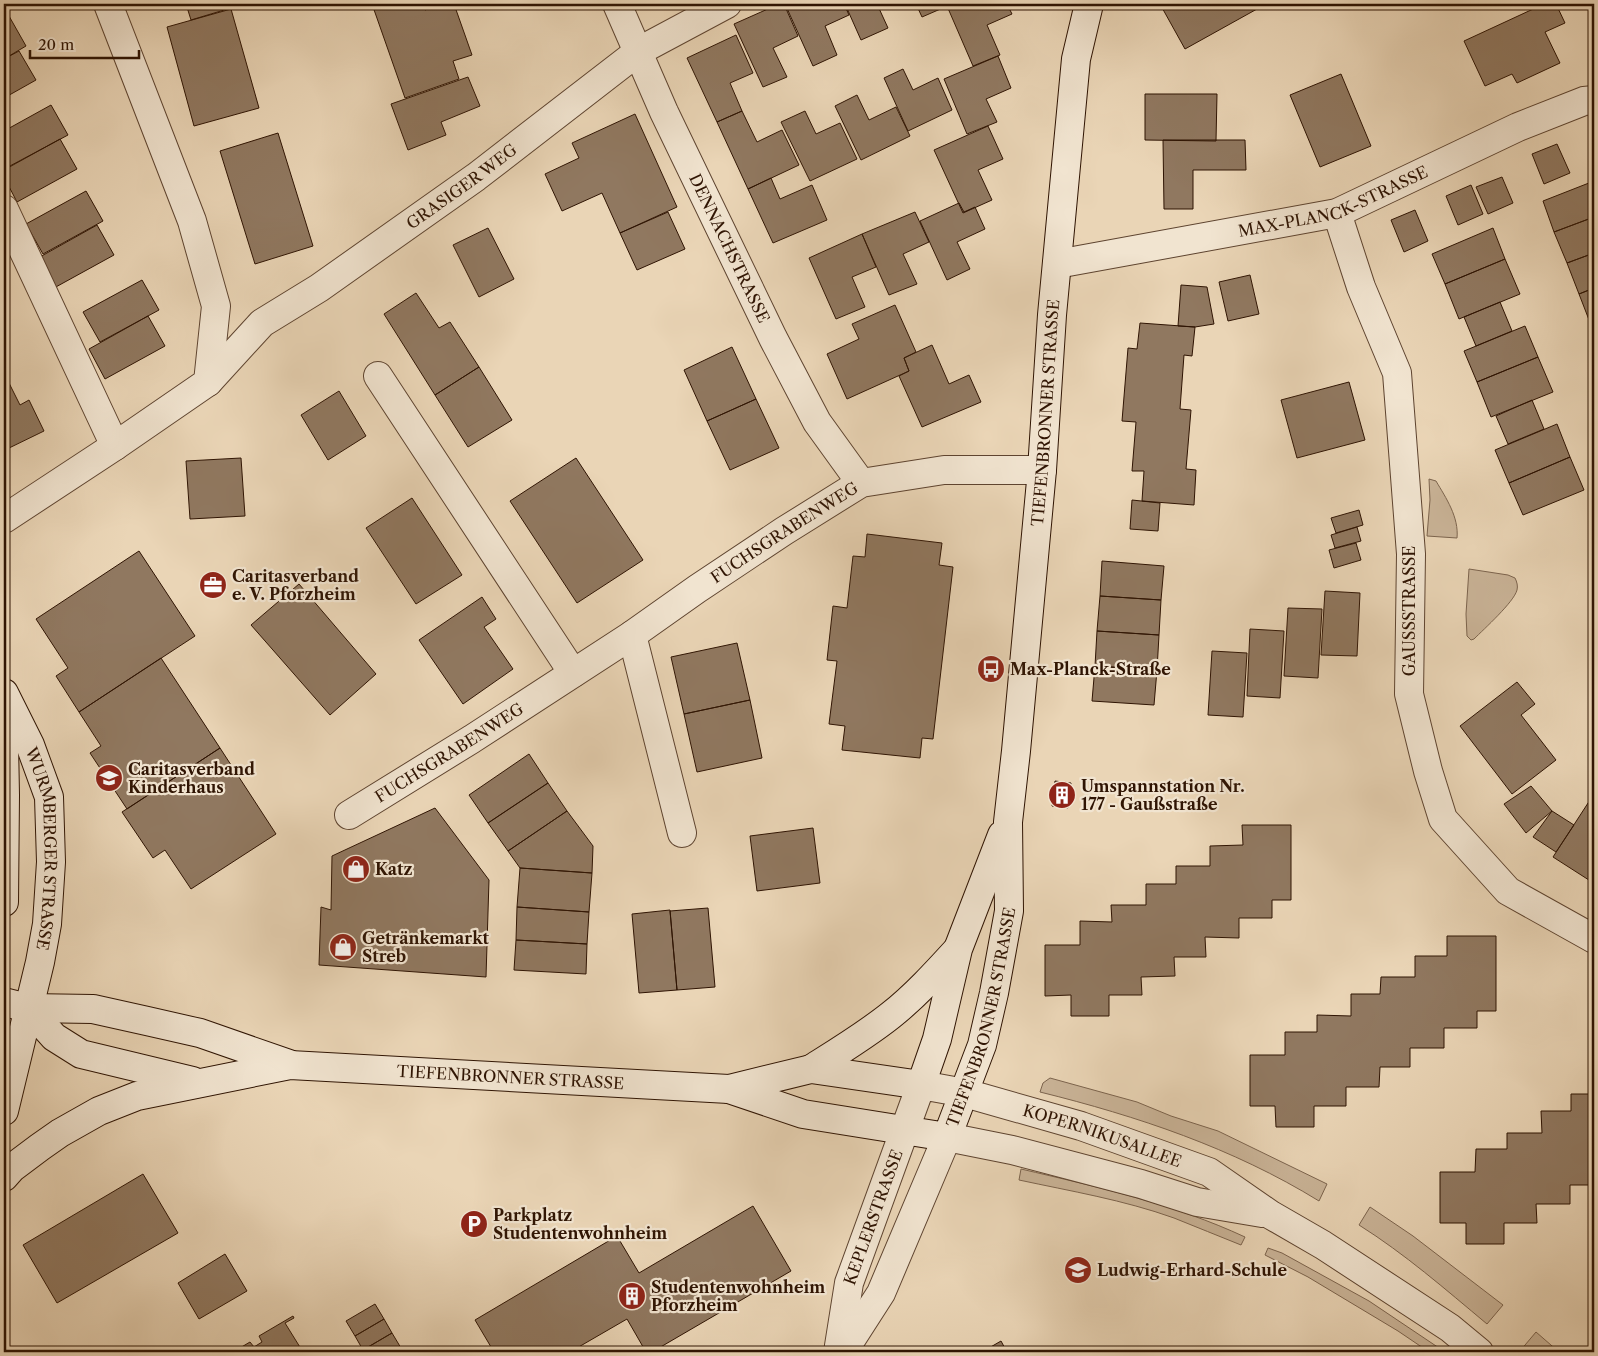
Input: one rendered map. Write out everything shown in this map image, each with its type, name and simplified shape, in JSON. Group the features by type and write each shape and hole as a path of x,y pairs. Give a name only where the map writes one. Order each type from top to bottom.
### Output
{"street":[{"path":"108,4 192,221 216,306 208,382"},
{"name":"DENNACHSTRASSE","path":"617,4 664,112 773,338 817,422 861,483"},
{"name":"GRASIGER WEG","path":"4,519 208,382 262,323 319,288 476,177 639,51 727,4"},
{"name":"TIEFENBRONNER STRASSE","path":"16,1005 54,1037 81,1054 200,1083 290,1065 729,1089 803,1114 947,1137 965,1093 984,1037 1009,911 1008,822 1042,470 1057,264 1076,59 1089,4"},
{"name":"MAX-PLANCK-STRASSE","path":"1057,264 1337,213 1518,127 1584,101 1594,100"},
{"path":"4,209 115,446"},
{"name":"GAUSSSTRASSE","path":"1337,213 1361,287 1397,373 1411,554 1409,694 1428,772 1443,819 1508,891 1594,939"},
{"path":"378,376 573,673"},
{"name":"FUCHSGRABENWEG","path":"348,816 480,734 632,635 697,588 861,483 944,470 1042,470"},
{"path":"632,635 682,832"},
{"name":"WURMBERGER STRASSE","path":"4,692 30,744 48,797 51,862 46,924 40,962 16,1005 11,1088 4,1111"},
{"name":"WURMBERGER STRASSE","path":"4,742 6,795 4,902"},
{"name":"TIEFENBRONNER STRASSE","path":"729,1089 811,1070 921,1085 937,1039 958,949 1008,822"},
{"path":"811,1070 892,1015 924,986 958,949"},
{"name":"TIEFENBRONNER STRASSE","path":"16,1005 92,1010 147,1021 200,1033 290,1065"},
{"path":"4,1177 12,1168 46,1142 99,1111 137,1096 200,1083"},
{"name":"KOPERNIKUSALLEE","path":"921,1085 965,1093 1081,1126 1209,1172 1271,1214 1323,1244 1450,1328 1479,1352"},
{"name":"KEPLERSTRASSE","path":"838,1352 849,1284 921,1085"},
{"name":"KOPERNIKUSALLEE","path":"947,1137 1012,1150 1141,1184 1197,1202 1271,1214"},
{"name":"KEPLERSTRASSE","path":"843,1352 881,1293 947,1137"}],"shaded area":[{"path":"1429,479 1436,481 1451,508 1456,523 1457,538 1427,536 1430,500"},
{"path":"1469,569 1508,575 1515,578 1517,582 1515,595 1505,608 1471,640 1467,636 1466,614"},
{"path":"1050,1078 1137,1102 1171,1116 1218,1131 1327,1184 1319,1201 1253,1165 1184,1136 1076,1101 1040,1092 1043,1083"},
{"path":"1021,1169 1135,1197 1191,1215 1245,1237 1241,1245 1174,1218 1136,1206 1019,1180"},
{"path":"1370,1207 1413,1236 1503,1305 1487,1324 1409,1260 1359,1225"},
{"path":"1268,1248 1282,1253 1369,1301 1445,1352 1429,1352 1398,1331 1308,1277 1265,1255"},
{"path":"1536,1332 1559,1352 1520,1351"}],"building":[{"path":"186,4 244,4 191,20"},
{"path":"372,4 423,4 425,10 443,4 454,4 472,55 453,61 459,79 405,98"},
{"path":"779,4 784,4 798,36 773,48 787,77 763,87 734,24"},
{"path":"785,4 844,4 849,15 825,26 837,55 813,66"},
{"path":"845,4 877,4 888,28 861,40"},
{"path":"916,4 952,4 922,17"},
{"path":"953,4 1007,4 1012,14 987,25 1000,55 973,66 947,6"},
{"path":"1160,4 1266,4 1185,49"},
{"path":"1544,4 1556,4 1565,23 1545,32 1560,63 1517,83 1512,74 1485,86 1464,41"},
{"path":"231,9 259,108 194,126 167,27"},
{"path":"9,16 26,46 4,59 4,19"},
{"path":"736,35 753,73 730,83 742,111 717,122 687,58"},
{"path":"19,51 36,80 4,98 4,59"},
{"path":"998,56 1011,88 986,99 997,122 967,134 944,79"},
{"path":"903,69 913,90 938,78 952,110 908,131 884,78"},
{"path":"1341,74 1371,146 1320,167 1290,95"},
{"path":"468,77 480,106 441,122 446,135 408,150 391,104"},
{"path":"1145,94 1217,94 1216,141 1145,140"},
{"path":"857,95 869,120 896,107 910,136 861,160 835,106"},
{"path":"51,105 68,135 8,167 4,160 4,131"},
{"path":"742,111 757,142 782,130 799,165 748,189 717,122"},
{"path":"805,111 816,134 840,123 857,159 810,181 781,122"},
{"path":"635,114 677,207 620,233 602,193 562,211 545,174 579,158 572,143"},
{"path":"988,126 1003,159 978,170 992,200 963,213 934,150"},
{"path":"278,133 313,246 255,264 220,151"},
{"path":"60,139 77,169 17,202 4,177 4,170"},
{"path":"1163,140 1245,140 1246,170 1193,170 1193,209 1164,209"},
{"path":"1557,144 1570,173 1544,184 1532,154"},
{"path":"1502,177 1513,203 1488,214 1476,187"},
{"path":"771,178 780,199 812,185 827,220 773,243 748,189"},
{"path":"1594,181 1594,217 1554,232 1543,201"},
{"path":"1471,185 1483,214 1458,225 1446,196"},
{"path":"86,191 103,221 43,254 26,224"},
{"path":"959,203 964,212 975,207 985,229 957,242 970,269 947,280 920,221"},
{"path":"1415,210 1428,241 1404,252 1391,220"},
{"path":"668,212 685,249 637,270 620,233"},
{"path":"915,212 929,242 903,254 917,284 889,295 862,234"},
{"path":"1594,217 1594,253 1567,263 1554,232"},
{"path":"97,225 114,255 54,288 38,258"},
{"path":"488,228 514,279 479,297 453,245"},
{"path":"1493,228 1505,259 1445,284 1432,254"},
{"path":"862,234 876,267 852,277 865,307 836,319 809,258"},
{"path":"1594,253 1594,288 1579,294 1567,263"},
{"path":"1505,259 1520,294 1459,319 1445,284"},
{"path":"1250,275 1259,314 1228,321 1219,282"},
{"path":"142,280 159,310 100,342 83,312"},
{"path":"1181,285 1207,287 1214,324 1195,327 1178,326"},
{"path":"1594,288 1594,324 1591,325 1579,294"},
{"path":"416,293 439,328 450,322 479,367 435,395 384,314"},
{"path":"1500,302 1512,331 1476,346 1464,317"},
{"path":"895,305 916,352 904,358 909,371 847,399 827,354 859,339 852,324"},
{"path":"148,316 165,346 105,379 89,349"},
{"path":"1140,323 1195,327 1192,356 1184,355 1180,409 1191,410 1186,469 1196,470 1194,505 1142,501 1144,471 1132,471 1136,422 1122,421 1128,348 1137,349"},
{"path":"1525,326 1538,357 1477,382 1464,351"},
{"path":"932,345 949,384 969,375 981,402 922,427 899,376 909,371 904,358"},
{"path":"732,347 756,399 707,421 684,370"},
{"path":"1538,357 1553,392 1491,417 1477,382"},
{"path":"479,367 512,420 468,447 435,395"},
{"path":"4,373 20,405 29,400 44,431 7,449 4,442"},
{"path":"1349,382 1365,440 1297,458 1281,400"},
{"path":"339,391 366,436 328,460 301,415"},
{"path":"756,399 779,448 730,470 707,421"},
{"path":"1532,400 1544,429 1508,444 1496,416"},
{"path":"1557,424 1570,457 1509,483 1495,450"},
{"path":"1570,457 1584,490 1523,515 1509,483"},
{"path":"241,458 245,516 190,519 186,461"},
{"path":"576,458 643,560 577,603 510,501"},
{"path":"412,498 462,575 416,604 366,528"},
{"path":"1132,500 1160,503 1158,531 1130,529"},
{"path":"1359,510 1363,525 1336,533 1331,518"},
{"path":"1357,527 1361,541 1335,548 1331,535"},
{"path":"867,534 942,543 939,565 953,567 933,739 922,738 920,758 842,750 845,726 829,724 837,661 827,660 833,606 847,608 853,556 865,557"},
{"path":"1356,543 1361,560 1334,568 1329,550"},
{"path":"139,551 195,636 79,712 56,676 68,668 36,619"},
{"path":"1102,561 1164,566 1161,600 1100,596"},
{"path":"299,584 376,674 330,715 251,625"},
{"path":"1325,591 1360,593 1357,656 1321,655"},
{"path":"1100,596 1161,600 1159,635 1097,631"},
{"path":"482,597 496,619 484,627 513,669 463,704 419,640"},
{"path":"1288,608 1322,609 1318,678 1284,676"},
{"path":"1250,629 1284,631 1280,698 1247,696"},
{"path":"1097,631 1159,635 1157,670 1095,666"},
{"path":"737,643 750,700 684,714 671,657"},
{"path":"1212,651 1247,653 1243,717 1208,715"},
{"path":"161,658 220,748 127,809 90,753 101,746 79,712"},
{"path":"1095,666 1157,670 1154,705 1092,701"},
{"path":"1517,682 1535,704 1521,715 1556,760 1512,794 1460,726"},
{"path":"750,700 762,758 697,772 684,714"},
{"path":"220,748 276,834 191,889 165,850 153,858 122,812"},
{"path":"529,754 548,783 488,823 469,795"},
{"name":"Umspannstation Nr. 177 - Gaußstraße","path":"1055,781 1071,783 1068,808 1052,806"},
{"path":"548,783 567,811 508,851 488,823"},
{"path":"1531,786 1552,811 1526,833 1504,804"},
{"path":"1590,800 1594,803 1594,880 1592,882 1553,857"},
{"path":"435,808 489,880 486,977 319,965 321,907 331,910 332,856"},
{"path":"567,811 593,846 592,873 520,868 508,851"},
{"path":"1552,811 1574,825 1556,852 1533,837"},
{"path":"1242,825 1291,825 1291,900 1272,900 1272,918 1239,918 1239,938 1205,937 1206,957 1174,957 1175,976 1141,977 1142,995 1109,995 1109,1016 1071,1016 1071,995 1045,996 1045,945 1080,945 1080,921 1112,922 1111,905 1146,905 1146,884 1176,884 1176,866 1210,866 1210,846 1243,845"},
{"path":"813,828 820,883 757,891 750,836"},
{"path":"520,868 592,873 589,912 517,907"},
{"path":"517,907 589,912 587,944 516,940"},
{"path":"708,908 715,987 677,990 670,911"},
{"path":"670,910 677,990 639,993 632,914"},
{"path":"1447,936 1496,936 1496,1011 1477,1011 1477,1028 1444,1028 1444,1048 1410,1048 1410,1067 1380,1067 1379,1087 1346,1087 1346,1106 1314,1106 1314,1127 1276,1127 1275,1106 1250,1106 1250,1055 1285,1055 1285,1032 1317,1032 1317,1015 1351,1016 1351,994 1380,994 1381,977 1415,977 1415,956 1447,956"},
{"path":"516,940 587,944 586,974 514,970"},
{"path":"1571,1094 1594,1094 1594,1185 1570,1185 1570,1204 1536,1204 1537,1223 1504,1223 1504,1244 1466,1244 1466,1223 1440,1223 1440,1172 1475,1172 1476,1149 1507,1149 1507,1133 1542,1133 1541,1111 1571,1111"},
{"path":"143,1174 178,1233 57,1303 23,1245"},
{"name":"Studentenwohnheim Pforzheim","path":"753,1206 791,1271 652,1352 646,1352 627,1319 570,1352 494,1352 475,1320 617,1236 639,1273"},
{"path":"225,1254 247,1291 199,1319 178,1283"},
{"path":"375,1304 384,1319 355,1336 346,1321"},
{"path":"293,1316 294,1318 285,1323 303,1352 233,1352 250,1342 254,1347 262,1342 259,1336"},
{"path":"384,1319 392,1333 363,1350 355,1336"},
{"path":"392,1333 401,1348 393,1352 364,1352 363,1350"},
{"path":"1001,1341 1007,1352 982,1352"}],"place":[{"name":"Caritasverband e. V. Pforzheim","path":"213,585"},
{"name":"Max-Planck-Straße","path":"991,669"},
{"name":"Caritasverband Kinderhaus","path":"109,778"},
{"name":"Umspannstation Nr. 177 - Gaußstraße","path":"1062,795"},
{"name":"Katz","path":"356,869"},
{"name":"Getränkemarkt Streb","path":"343,947"},
{"name":"Parkplatz Studentenwohnheim","path":"474,1224"},
{"name":"Ludwig-Erhard-Schule","path":"1078,1270"},
{"name":"Studentenwohnheim Pforzheim","path":"632,1296"}]}
